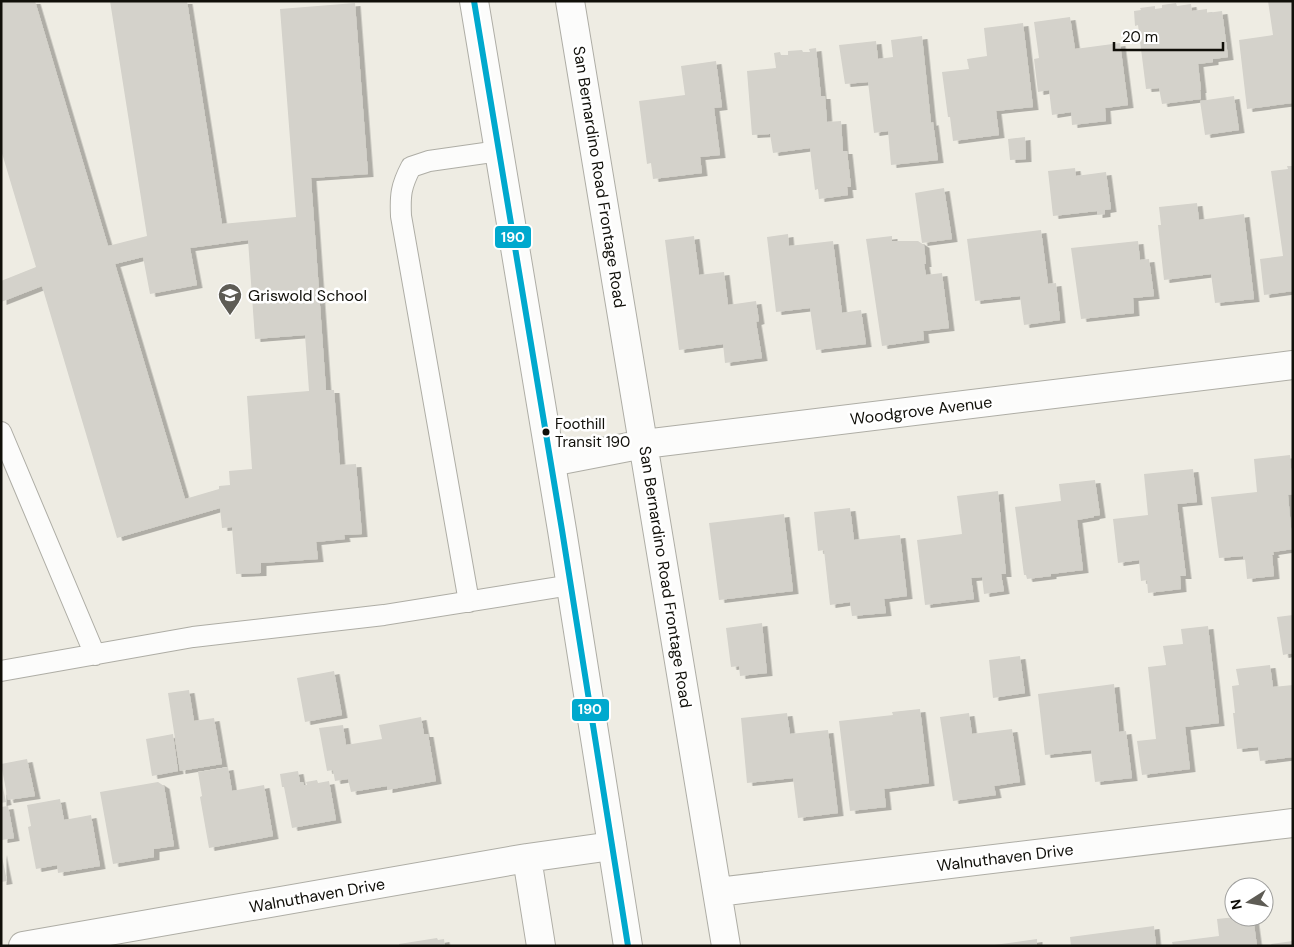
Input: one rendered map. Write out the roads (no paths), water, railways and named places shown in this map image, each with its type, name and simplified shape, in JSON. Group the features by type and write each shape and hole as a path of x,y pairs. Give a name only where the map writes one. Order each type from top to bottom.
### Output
{"street":[{"path":"474,1 571,585 628,946"},
{"name":"San Bernardino Road Frontage Road","path":"570,1 726,946"},
{"name":"Woodgrove Avenue","path":"550,462 644,444 1293,365"},
{"name":"Walnuthaven Drive","path":"718,892 1293,823"},
{"name":"Walnuthaven Drive","path":"23,946 527,858 612,846"},
{"path":"527,858 541,946"}],"lane":[{"path":"469,602 401,216 400,198 402,184 411,167 429,161 499,151"},
{"path":"1,432 95,655"},
{"path":"1,671 193,637 384,615 571,585"}],"place":[{"name":"Griswold School","path":"230,316"},
{"name":"Foothill Transit 190","path":"546,432"}]}
